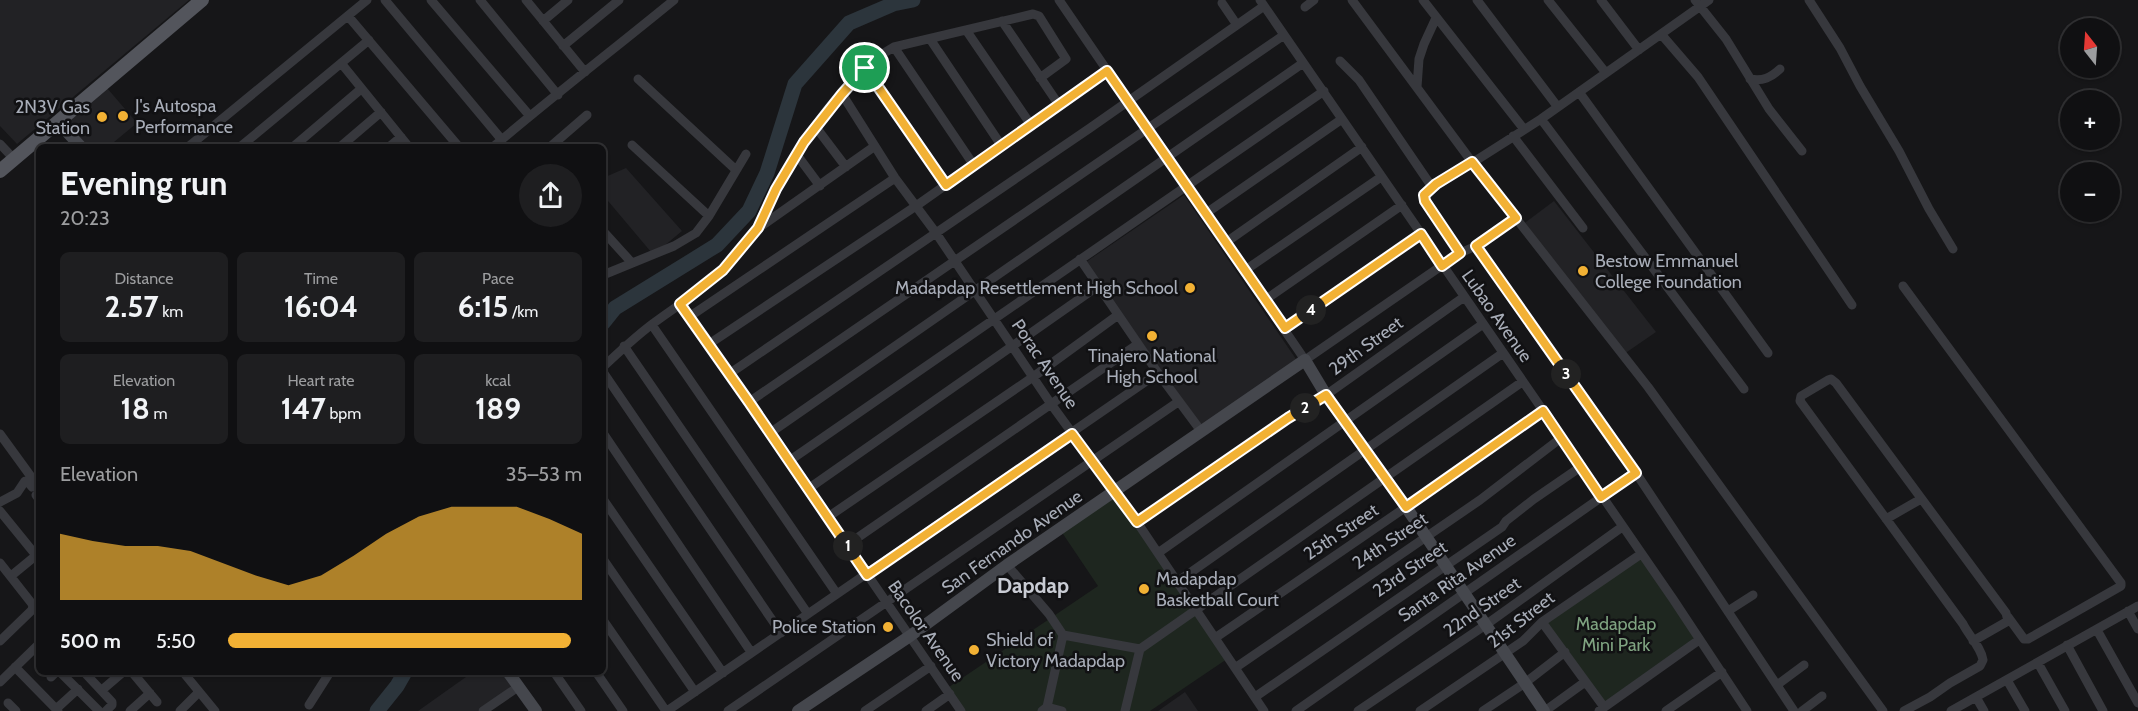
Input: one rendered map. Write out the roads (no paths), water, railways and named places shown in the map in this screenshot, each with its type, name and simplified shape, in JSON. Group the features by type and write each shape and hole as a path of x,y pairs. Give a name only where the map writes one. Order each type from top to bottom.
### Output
{"main road":[{"path":"0,171 202,0"},
{"path":"58,122 78,144"},
{"path":"1305,360 1326,395 1487,624 1544,711"},
{"name":"San Fernando Avenue","path":"798,711 910,636 1007,565 1305,360"},
{"path":"514,678 536,711"}],"street":[{"path":"192,144 368,0"},
{"path":"385,0 502,140"},
{"path":"431,0 529,115"},
{"path":"480,0 558,95"},
{"path":"526,0 585,72"},
{"path":"543,21 568,0"},
{"path":"563,46 619,0"},
{"path":"497,144 529,115 558,95 674,0"},
{"path":"1305,8 1314,0"},
{"path":"1352,0 1472,162 1648,387 1883,711"},
{"path":"1423,0 1523,128"},
{"path":"1477,0 1557,106"},
{"path":"1548,0 1606,73"},
{"path":"1601,0 1639,50"},
{"path":"1460,253 1425,201 1424,195 1432,187 1540,119 1639,50 1698,3 1709,0"},
{"path":"1809,0 1840,48 1953,249"},
{"path":"1222,3 1237,25"},
{"path":"729,374 1237,25 1262,3"},
{"name":"Lubao Avenue","path":"1262,3 1722,672 1742,709"},
{"path":"1698,3 1726,39 1769,109 1802,151"},
{"path":"1062,4 1305,360"},
{"path":"606,363 624,346 723,270 758,228 776,189 815,126 865,68 894,47 1033,14 1038,16 1066,59 1040,78"},
{"path":"348,16 456,144"},
{"path":"1417,87 1419,59 1436,18"},
{"path":"1002,21 1059,105"},
{"path":"966,30 1030,124"},
{"path":"1661,34 1698,77 1852,305"},
{"path":"749,402 1284,35"},
{"path":"930,39 1001,144"},
{"path":"244,144 369,40"},
{"path":"894,47 973,164"},
{"path":"1340,61 1359,80 1432,187"},
{"path":"341,63 407,144"},
{"path":"770,433 1303,63"},
{"path":"865,68 946,185"},
{"path":"1750,78 1760,80 1770,77 1780,69"},
{"path":"709,344 916,206 1107,71"},
{"path":"638,79 736,170"},
{"path":"297,144 361,89"},
{"path":"789,461 993,318 1324,92"},
{"path":"1579,92 1768,354"},
{"name":"Porac Avenue","path":"842,94 896,178 936,233 1012,348 1137,522 1264,711"},
{"path":"344,144 381,112"},
{"path":"560,143 587,115"},
{"path":"1205,214 1342,119"},
{"path":"1540,119 1744,389"},
{"path":"815,126 846,167"},
{"path":"1513,136 1583,228"},
{"path":"393,144 401,137"},
{"path":"0,144 15,160"},
{"path":"632,145 709,216"},
{"path":"758,228 875,146"},
{"path":"1225,243 1362,147"},
{"path":"606,274 690,238 709,216 746,154"},
{"path":"796,155 820,186"},
{"path":"1244,271 1381,177"},
{"path":"689,317 896,178"},
{"path":"1265,300 1402,205"},
{"name":"San Fernando Avenue","path":"1305,360 1460,253 1476,246 1516,218"},
{"path":"606,234 632,264"},
{"path":"1285,328 1421,234"},
{"path":"1476,246 1636,473 1794,711"},
{"path":"1080,259 1158,374 1201,431"},
{"path":"808,489 1098,286"},
{"path":"1904,286 2121,583 2121,586 2028,639 2024,639 1833,381 1828,380 1801,396 1800,401 1982,653 1983,660 1980,666 1904,711"},
{"name":"29th Street","path":"1137,522 1288,418 1326,395 1464,297"},
{"name":"Bacolor Avenue","path":"680,304 961,711"},
{"path":"828,517 1033,377 1118,315"},
{"path":"1158,553 1484,324"},
{"path":"652,325 837,594"},
{"path":"847,545 1138,344"},
{"path":"624,346 808,614"},
{"path":"1177,582 1503,353"},
{"path":"606,624 666,711 1158,374"},
{"path":"606,376 781,633"},
{"path":"1125,711 1140,649 1522,382"},
{"path":"728,711 1178,402"},
{"name":"25th Street","path":"1215,638 1543,411"},
{"path":"0,434 34,488"},
{"path":"606,437 751,652"},
{"name":"24th Street","path":"1235,668 1480,500 1561,438"},
{"name":"23rd Street","path":"1255,697 1502,527 1506,521 1534,499 1581,466"},
{"name":"Santa Rita Avenue","path":"1296,711 1636,473"},
{"path":"0,502 17,493 26,482 34,488"},
{"path":"1886,519 1921,499"},
{"path":"606,503 723,674"},
{"path":"0,511 36,554"},
{"name":"22nd Street","path":"1358,711 1487,624 1622,527"},
{"name":"21st Street","path":"1420,711 1505,654 1523,641 1542,622 1641,554"},
{"path":"10,576 36,557"},
{"path":"0,563 33,605 33,608 0,641"},
{"path":"606,563 695,692"},
{"path":"1007,565 1049,614 1063,635 1140,649"},
{"path":"1728,611 1753,595"},
{"path":"1951,711 2138,606"},
{"path":"2128,611 2138,629"},
{"path":"1973,641 2007,621 2008,617"},
{"path":"1542,622 1565,652 1602,709 1699,640"},
{"path":"2097,630 2138,703"},
{"path":"1062,711 1045,709 1063,635"},
{"path":"2067,645 2103,711"},
{"path":"0,682 36,647"},
{"path":"1483,711 1525,683 1565,652"},
{"path":"2038,663 2065,711"},
{"path":"1777,685 1804,665"},
{"path":"865,711 931,666"},
{"path":"15,667 57,710 92,680"},
{"path":"1666,711 1722,672"},
{"path":"58,675 80,690 99,711"},
{"path":"87,675 113,703 106,711"},
{"path":"109,675 114,680"},
{"path":"102,690 120,675"},
{"path":"135,675 157,702"},
{"path":"185,675 216,711"},
{"path":"309,705 328,675"},
{"path":"556,675 581,711"},
{"path":"598,675 623,711"},
{"path":"483,711 514,678"},
{"path":"2007,680 2025,711"},
{"path":"1544,711 1585,682"},
{"path":"180,711 199,692"},
{"path":"130,711 150,693"},
{"path":"926,711 950,694"},
{"path":"1802,711 1822,696"},
{"path":"1976,697 1984,711"}],"waterway":[{"path":"606,319 615,308 717,245 749,211 767,173 795,84 849,23 893,4 913,0"},
{"path":"377,711 403,675"}],"place":[{"name":"J's Autospa Performance","path":"123,116"},
{"name":"2N3V Gas Station","path":"102,117"},
{"name":"Bestow Emmanuel College Foundation","path":"1583,271"},
{"name":"Madapdap Resettlement High School","path":"1190,288"},
{"name":"Tinajero National High School","path":"1152,336"},
{"name":"Madapdap Basketball Court","path":"1144,589"},
{"name":"Police Station","path":"888,627"},
{"name":"Shield of Victory Madapdap","path":"974,650"}],"district":[{"name":"Dapdap","path":"1033,585"}],"park label":[{"name":"Madapdap Mini Park","path":"1616,634"}]}
